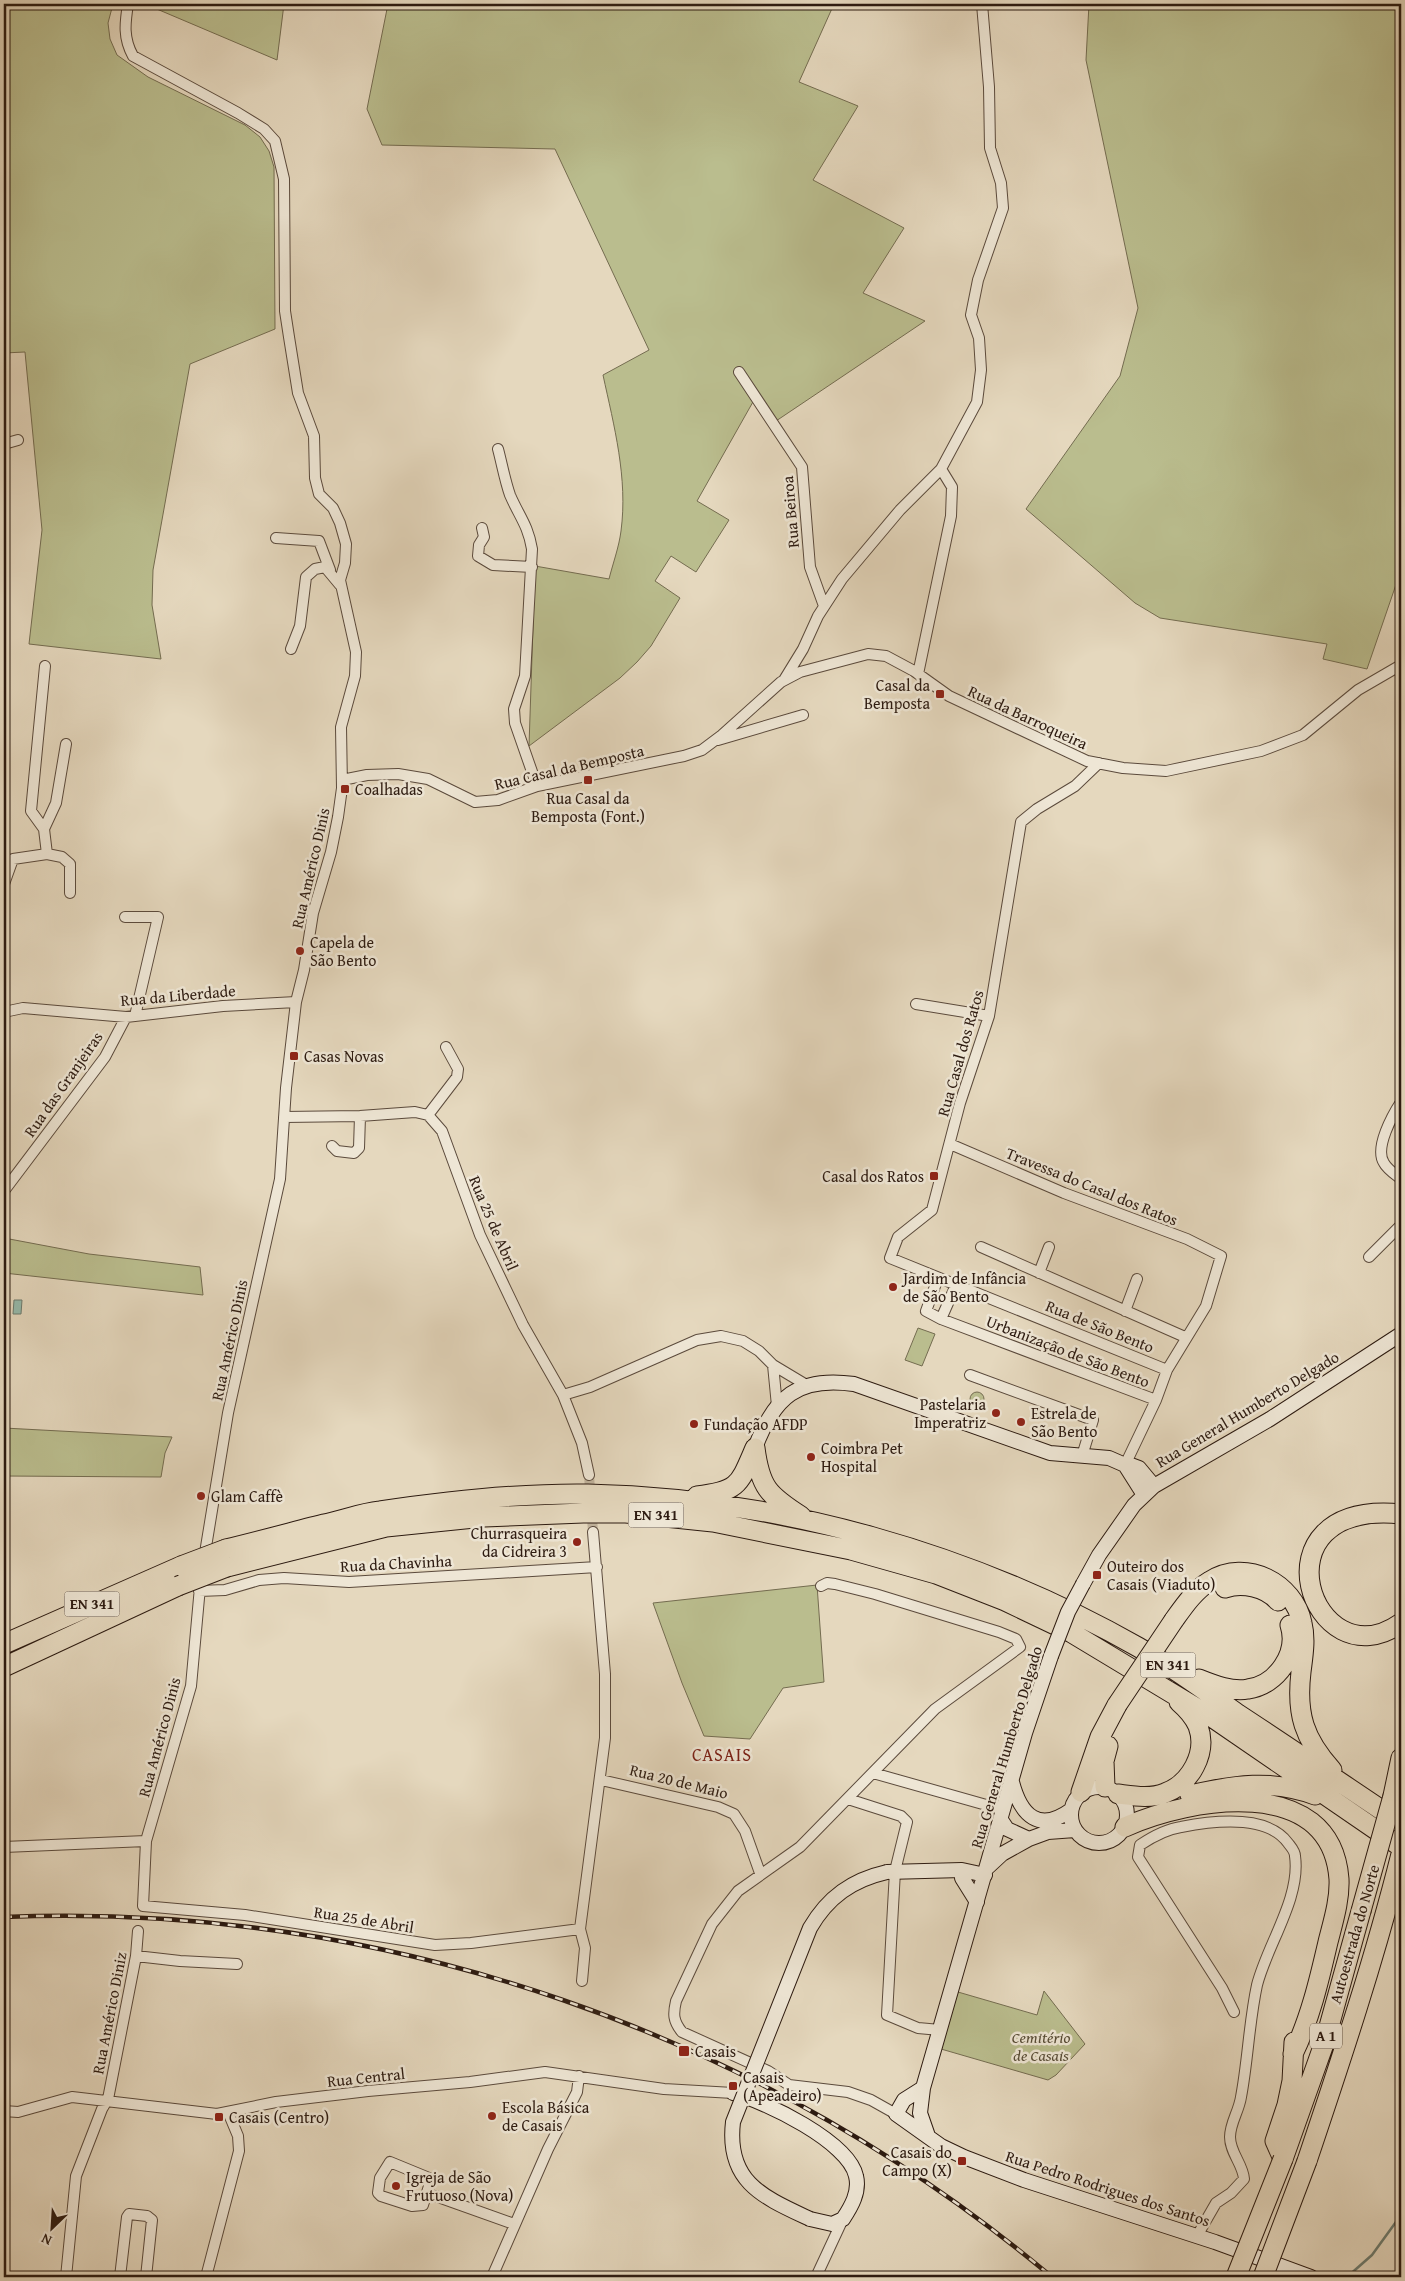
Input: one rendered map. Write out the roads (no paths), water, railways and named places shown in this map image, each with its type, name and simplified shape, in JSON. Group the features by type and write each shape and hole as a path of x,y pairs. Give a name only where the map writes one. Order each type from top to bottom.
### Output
{"highway":[{"path":"672,1499 730,1490 741,1480 755,1448"},
{"path":"755,1448 758,1470 765,1487 781,1503 808,1521"},
{"name":"EN 341","path":"4,1667 178,1586 226,1558 386,1510 483,1499 584,1494 672,1499 740,1508 808,1521 893,1544 974,1570 1077,1615 1170,1666 1401,1823"},
{"path":"1401,1514 1377,1511 1354,1515 1337,1522 1323,1534 1314,1551 1308,1569 1309,1586 1314,1601 1324,1616 1336,1626 1354,1634 1370,1635 1391,1630 1401,1623"},
{"name":"EN 341","path":"4,1644 180,1566 386,1527 484,1517 583,1512 670,1516 780,1534 851,1550 936,1574 1005,1601 1072,1633 1160,1684 1213,1718 1401,1847"},
{"path":"1081,1792 1100,1737 1122,1708 1196,1592 1210,1580 1226,1574 1242,1572 1256,1574 1272,1580 1284,1590 1296,1606 1302,1623 1304,1648 1299,1698 1302,1724 1321,1758 1346,1786"},
{"path":"1170,1666 1212,1684 1232,1689 1248,1689 1263,1685 1276,1675 1286,1661 1291,1647 1292,1630 1286,1612 1276,1598 1262,1590 1245,1585 1231,1586 1217,1591 1178,1623"},
{"path":"1122,1708 1106,1752 1112,1790 1150,1797 1164,1794 1186,1780 1200,1752 1198,1727 1181,1703 1160,1684"},
{"name":"Autoestrada do Norte","path":"1236,2277 1283,2159 1325,2041 1393,1796 1401,1758"},
{"path":"1126,1823 1154,1804 1243,1784 1282,1786 1301,1790 1348,1810"},
{"path":"1126,1823 1182,1808 1237,1801 1275,1805 1301,1816 1315,1826 1326,1840 1339,1878 1338,1900 1332,1926 1307,1983 1295,2027 1292,2081 1275,2141 1283,2159"},
{"name":"Autoestrada do Norte","path":"1263,2277 1307,2161 1348,2040 1385,1919 1401,1854"}],"street":[{"path":"128,4 124,25 127,45 133,56 238,113 264,129 275,141 284,179 285,311 296,368 298,393 314,436 315,478 319,494 333,508 346,544 340,585"},
{"path":"783,681 803,649 824,606 842,579 900,510 940,469 978,402 981,370 979,338 970,316 978,280 1003,208 1001,183 990,148 989,86 982,4"},
{"name":"Rua Beiroa","path":"739,372 802,467 810,567 824,606"},
{"path":"4,444 18,440"},
{"path":"498,450 510,495 530,535 532,567 526,676 514,709 515,723 537,786"},
{"path":"918,674 927,621 952,516 952,487 940,469"},
{"path":"482,528 484,537 479,545 478,556 493,565 532,567"},
{"path":"276,538 319,541 330,570 340,585"},
{"path":"291,649 300,626 306,577 315,569 325,567 330,570"},
{"name":"Rua Américo Dinis","path":"143,1906 146,1841 191,1686 199,1592 228,1414 280,1179 284,1117 296,1002 304,970 312,913 331,852 342,780 341,727 355,676 356,652 340,585"},
{"name":"Rua da Barroqueira","path":"783,681 800,672 868,654 886,656 918,674 949,696 1087,761 1166,771 1261,751 1303,735 1358,690 1401,665"},
{"path":"46,666 31,811 44,829 47,854"},
{"name":"Rua Casal da Bemposta","path":"342,780 367,775 398,774 428,779 475,802 498,800 537,786 684,756 702,750 783,681"},
{"path":"711,743 804,714"},
{"path":"44,829 56,803 66,744"},
{"name":"Rua Casal dos Ratos","path":"938,1278 890,1258 898,1237 932,1210 960,1103 989,1016 1021,822 1037,808 1075,786 1099,763"},
{"path":"4,879 13,859 47,854 62,857 70,864 70,893"},
{"name":"Rua das Granjeiras","path":"4,1191 105,1057 131,1016 158,917 125,917"},
{"name":"Rua da Liberdade","path":"4,1010 23,1008 131,1016 296,1002"},
{"path":"916,1004 989,1016"},
{"path":"284,1117 360,1116 415,1112 428,1116 457,1077 458,1069 446,1047"},
{"path":"1401,1102 1385,1132 1381,1151 1383,1163 1401,1179"},
{"path":"332,1146 337,1151 356,1151 360,1143 360,1116"},
{"name":"Rua 25 de Abril","path":"428,1116 442,1131 480,1235 523,1325 563,1395 582,1443 589,1475"},
{"name":"Travessa do Casal dos Ratos","path":"950,1144 1064,1193 1188,1240 1221,1256 1206,1306 1185,1337"},
{"path":"1368,1257 1401,1225"},
{"path":"981,1247 1185,1337 1167,1370 1156,1400 1125,1465"},
{"path":"1038,1273 1049,1247"},
{"path":"938,1278 926,1311 941,1319 956,1285"},
{"name":"Rua de São Bento","path":"938,1278 1167,1370"},
{"path":"1125,1311 1137,1279"},
{"name":"Urbanização de São Bento","path":"941,1319 1156,1400"},
{"name":"Rua General Humberto Delgado","path":"928,2136 920,2119 922,2093 1025,1733 1068,1612 1099,1555 1149,1490 1270,1419 1401,1334"},
{"path":"563,1395 590,1387 697,1340 721,1336 743,1341 759,1351 773,1365 808,1386"},
{"path":"773,1365 777,1406"},
{"path":"776,1385 782,1377 790,1375"},
{"path":"970,1375 1093,1420 1082,1456"},
{"path":"755,1448 764,1426 777,1406 785,1398 808,1386 832,1381 854,1384 1050,1453 1109,1458 1125,1465 1139,1468 1149,1490"},
{"path":"582,1982 585,1948 580,1929 592,1831 602,1780 605,1738 605,1674 593,1532"},
{"name":"Rua da Chavinha","path":"199,1592 225,1590 260,1580 284,1578 349,1582 597,1568"},
{"path":"821,1586 827,1583 835,1584 875,1594 998,1632 1016,1639 1020,1645 935,1709 800,1847 738,1891 712,1924 676,2001 673,2014 676,2024 682,2032 768,2071 789,2085 848,2092 871,2100 899,2116 904,2100 922,2093"},
{"path":"873,1773 1002,1815 1050,1821 1071,1810"},
{"name":"Rua 20 de Maio","path":"602,1780 718,1807 734,1814 745,1830 760,1874"},
{"path":"1012,1781 1016,1795 1030,1817"},
{"path":"1088,1788 1112,1790 1127,1810 1126,1823 1120,1834 1105,1842 1088,1841 1075,1830 1072,1824 1071,1810 1081,1792 1088,1788"},
{"path":"848,1798 900,1816 908,1822 891,1872 887,2015 918,2028 940,2030"},
{"path":"1002,1815 1007,1829 1029,1840"},
{"path":"1197,2236 1216,2203 1231,2193 1244,2179 1242,2168 1231,2148 1230,2129 1241,2100 1247,2062 1250,2018 1258,1982 1296,1878 1296,1862 1295,1853 1282,1835 1257,1824 1224,1822 1179,1827 1149,1839 1140,1845 1138,1857 1222,1988 1234,2012"},
{"path":"843,2219 832,2224 810,2219 756,2191 745,2180 732,2153 733,2122 807,1935 819,1913 857,1880 891,1872 947,1871 962,1874 987,1870 1002,1854 1029,1840 1048,1832 1075,1830"},
{"path":"4,1847 146,1841"},
{"path":"962,1874 974,1866 987,1870"},
{"path":"962,1874 977,1902"},
{"name":"Rua 25 de Abril","path":"143,1906 245,1915 435,1944 471,1944 580,1929"},
{"name":"Rua Américo Diniz","path":"66,2277 76,2176 102,2108 108,2100 136,1956 138,1931"},
{"path":"136,1956 180,1962 238,1964"},
{"name":"Rua Central","path":"4,2111 18,2112 72,2097 217,2114 276,2102 368,2090 470,2082 544,2072 664,2089 732,2093"},
{"path":"492,2277 514,2224 577,2092 579,2076"},
{"path":"732,2093 752,2099 793,2118 845,2155 852,2165 857,2177 857,2191 816,2277"},
{"path":"206,2277 239,2151 238,2136 228,2112"},
{"name":"Rua Pedro Rodrigues dos Santos","path":"899,2116 952,2152 1024,2180 1197,2236 1311,2277"},
{"path":"390,2162 426,2175 429,2182 428,2192 423,2205 418,2207 381,2196 378,2193 380,2178 390,2162"},
{"path":"428,2192 514,2224"},
{"path":"120,2277 127,2217 129,2214 147,2216 152,2220 146,2277"}],"waterway":[{"path":"1347,2277 1372,2255 1401,2215"}],"tunnel":[{"path":"589,1475 593,1532"}],"railway":[{"path":"4,1917 147,1918 288,1932 426,1960 561,2000 692,2051 818,2115 939,2191 1052,2277"}],"place":[{"name":"Casal da Bemposta","path":"940,694"},
{"name":"Rua Casal da Bemposta (Font.)","path":"588,780"},
{"name":"Coalhadas","path":"345,789"},
{"name":"Capela de São Bento","path":"300,951"},
{"name":"Casas Novas","path":"294,1056"},
{"name":"Casal dos Ratos","path":"934,1176"},
{"name":"Jardim de Infância de São Bento","path":"893,1287"},
{"name":"Pastelaria Imperatriz","path":"996,1413"},
{"name":"Estrela de São Bento","path":"1021,1422"},
{"name":"Fundação AFDP","path":"694,1424"},
{"name":"Coimbra Pet Hospital","path":"811,1457"},
{"name":"Glam Caffè","path":"201,1496"},
{"name":"Churrasqueira da Cidreira 3","path":"577,1542"},
{"name":"Outeiro dos Casais (Viaduto)","path":"1097,1575"},
{"name":"Casais","path":"684,2051"},
{"name":"Casais (Apeadeiro)","path":"733,2086"},
{"name":"Escola Básica de Casais","path":"492,2116"},
{"name":"Casais (Centro)","path":"219,2117"},
{"name":"Casais do Campo (X)","path":"962,2161"},
{"name":"Igreja de São Frutuoso (Nova)","path":"396,2186"}],"district":[{"name":"CASAIS","path":"722,1755"}],"park label":[{"name":"Cemitério de Casais","path":"1041,2046"}]}
